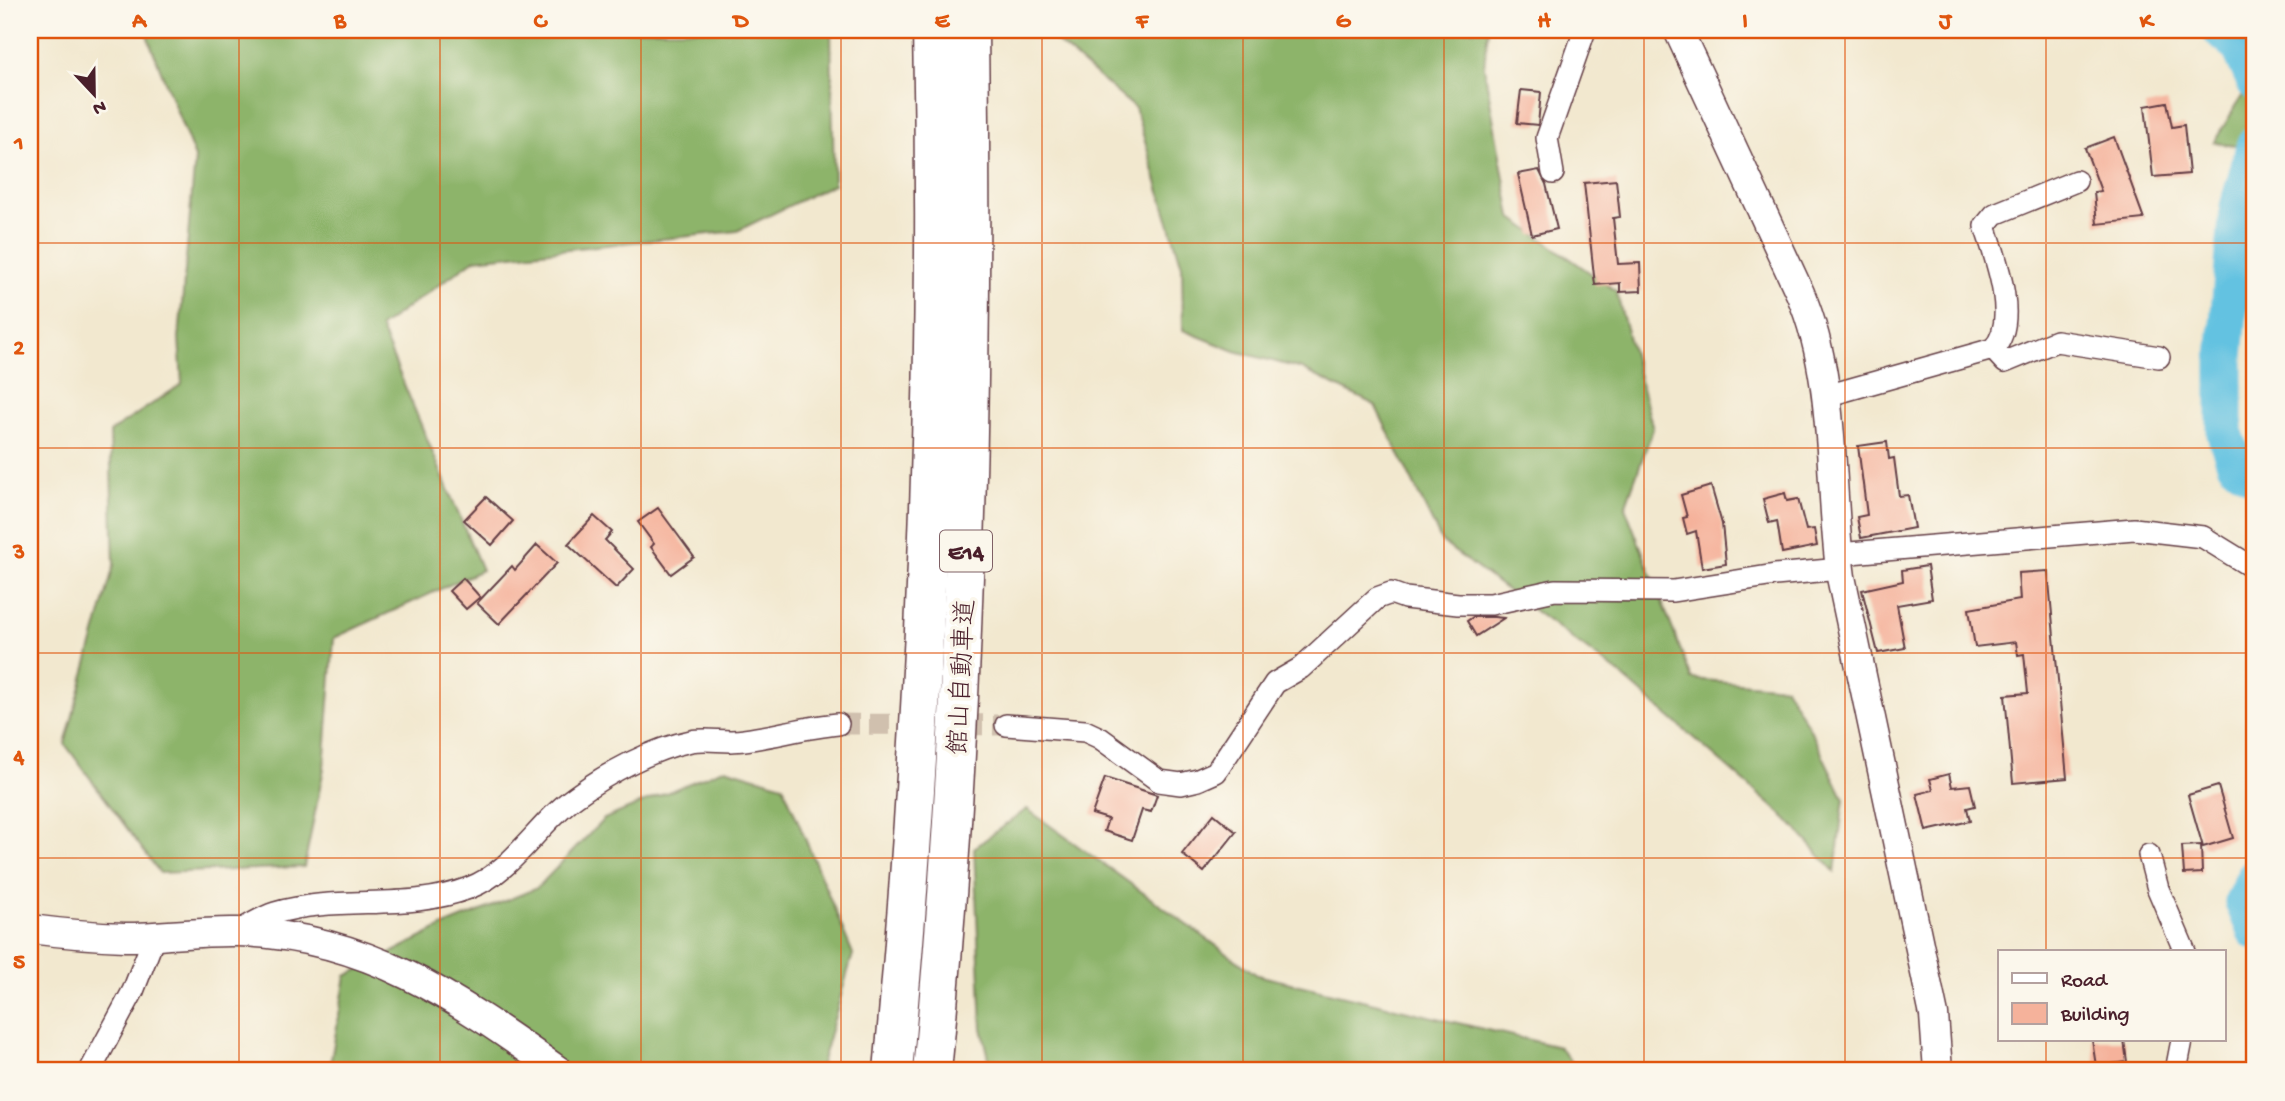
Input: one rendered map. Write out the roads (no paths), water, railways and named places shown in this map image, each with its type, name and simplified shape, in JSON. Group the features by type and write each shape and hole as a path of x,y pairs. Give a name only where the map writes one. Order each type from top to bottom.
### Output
{"highway":[{"name":"館山自動車道","path":"894,1071 913,850 925,634 933,332 932,30"},
{"name":"館山自動車道","path":"932,1071 945,924 968,497 972,248 969,30"}],"street":[{"path":"1553,173 1547,138 1585,30"},
{"path":"1678,30 1814,326 1822,356 1839,561 1931,1002 1938,1071"},
{"path":"1826,396 1993,349 2003,328 2004,285 1984,226 1986,221 1995,214 2076,181"},
{"path":"1993,349 2005,362 2056,341 2159,357"},
{"path":"1006,725 1085,731 1100,737 1160,780 1181,784 1216,772 1275,683 1310,660 1377,598 1391,593 1405,598 1458,604 1492,604 1555,590 1673,591 1775,575 1839,561 2134,529 2203,537 2255,569"},
{"path":"237,932 275,913 317,907 429,901 470,888 502,870 548,818 577,795 665,748 694,740 743,740 791,729 838,724"},
{"path":"2149,855 2158,889 2184,950"},
{"path":"30,929 68,934 155,936 237,932 319,942 353,951 398,969 479,1015 559,1071"},
{"path":"90,1071 133,991 155,936"},
{"path":"2176,1071 2182,1042"}],"waterway":[{"path":"2220,30 2239,46 2255,82"},
{"path":"2255,144 2238,207 2225,358 2225,434 2235,463 2255,476"},
{"path":"2255,876 2243,902 2255,931"}],"tunnel":[{"path":"838,724 1006,725"}]}
